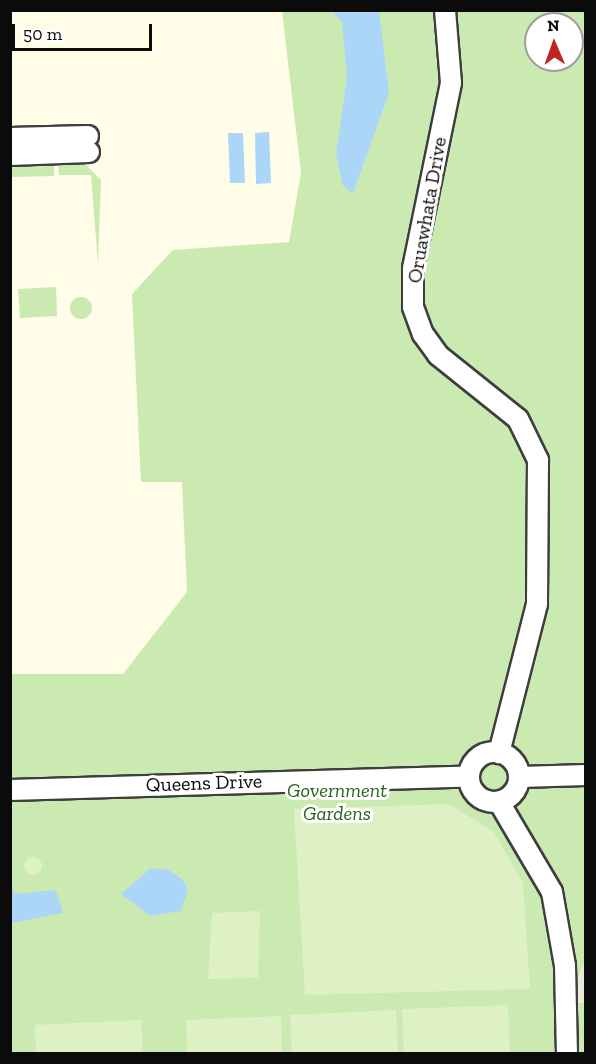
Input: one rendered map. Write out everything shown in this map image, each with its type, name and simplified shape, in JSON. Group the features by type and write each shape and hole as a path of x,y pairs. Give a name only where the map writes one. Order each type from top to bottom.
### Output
{"street":[{"name":"Oruawhata Drive","path":"445,10 451,83 413,268 413,307 423,334 438,355 518,419 537,460 537,604 500,753"},
{"path":"10,138 89,144 10,155"},
{"path":"500,802 514,793 520,777 516,764 500,753 479,757 469,776 478,796 500,802 552,892 566,966 567,1053"},
{"path":"520,777 585,775"},
{"name":"Queens Drive","path":"10,790 469,776"}],"green space":[{"name":"Government Gardens","path":"282,11 585,11 585,1053 11,1053 11,674 123,674 187,592 182,482 141,482 132,294 173,250 289,242 301,173"},
{"path":"58,162 84,163 101,180 98,264 91,175 59,175"},
{"path":"54,163 54,176 11,177 10,164"},
{"path":"56,287 57,316 20,318 18,289"},
{"path":"77,297 85,297 92,304 92,312 85,319 77,319 70,312 70,304"},
{"path":"449,804 494,832 523,883 530,989 305,995 294,809"},
{"path":"33,857 39,860 42,866 39,872 33,875 27,872 24,866 27,860"},
{"path":"260,911 258,978 208,979 212,913"},
{"path":"508,1005 510,1053 404,1053 402,1009"},
{"path":"396,1010 398,1053 292,1053 290,1015"},
{"path":"281,1016 282,1053 187,1053 186,1020"},
{"path":"141,1020 143,1053 36,1053 35,1025"}],"shaded area":[{"path":"585,960 585,1003 577,1003 576,982"}],"water":[{"path":"332,11 379,11 389,93 353,193 343,186 336,155 347,77 342,22"},
{"path":"269,132 271,183 256,184 255,133"},
{"path":"228,133 243,133 245,183 230,183"},
{"path":"151,868 169,870 183,880 188,890 181,911 150,916 121,894"},
{"path":"10,878 14,894 56,890 63,913 11,923"}]}
